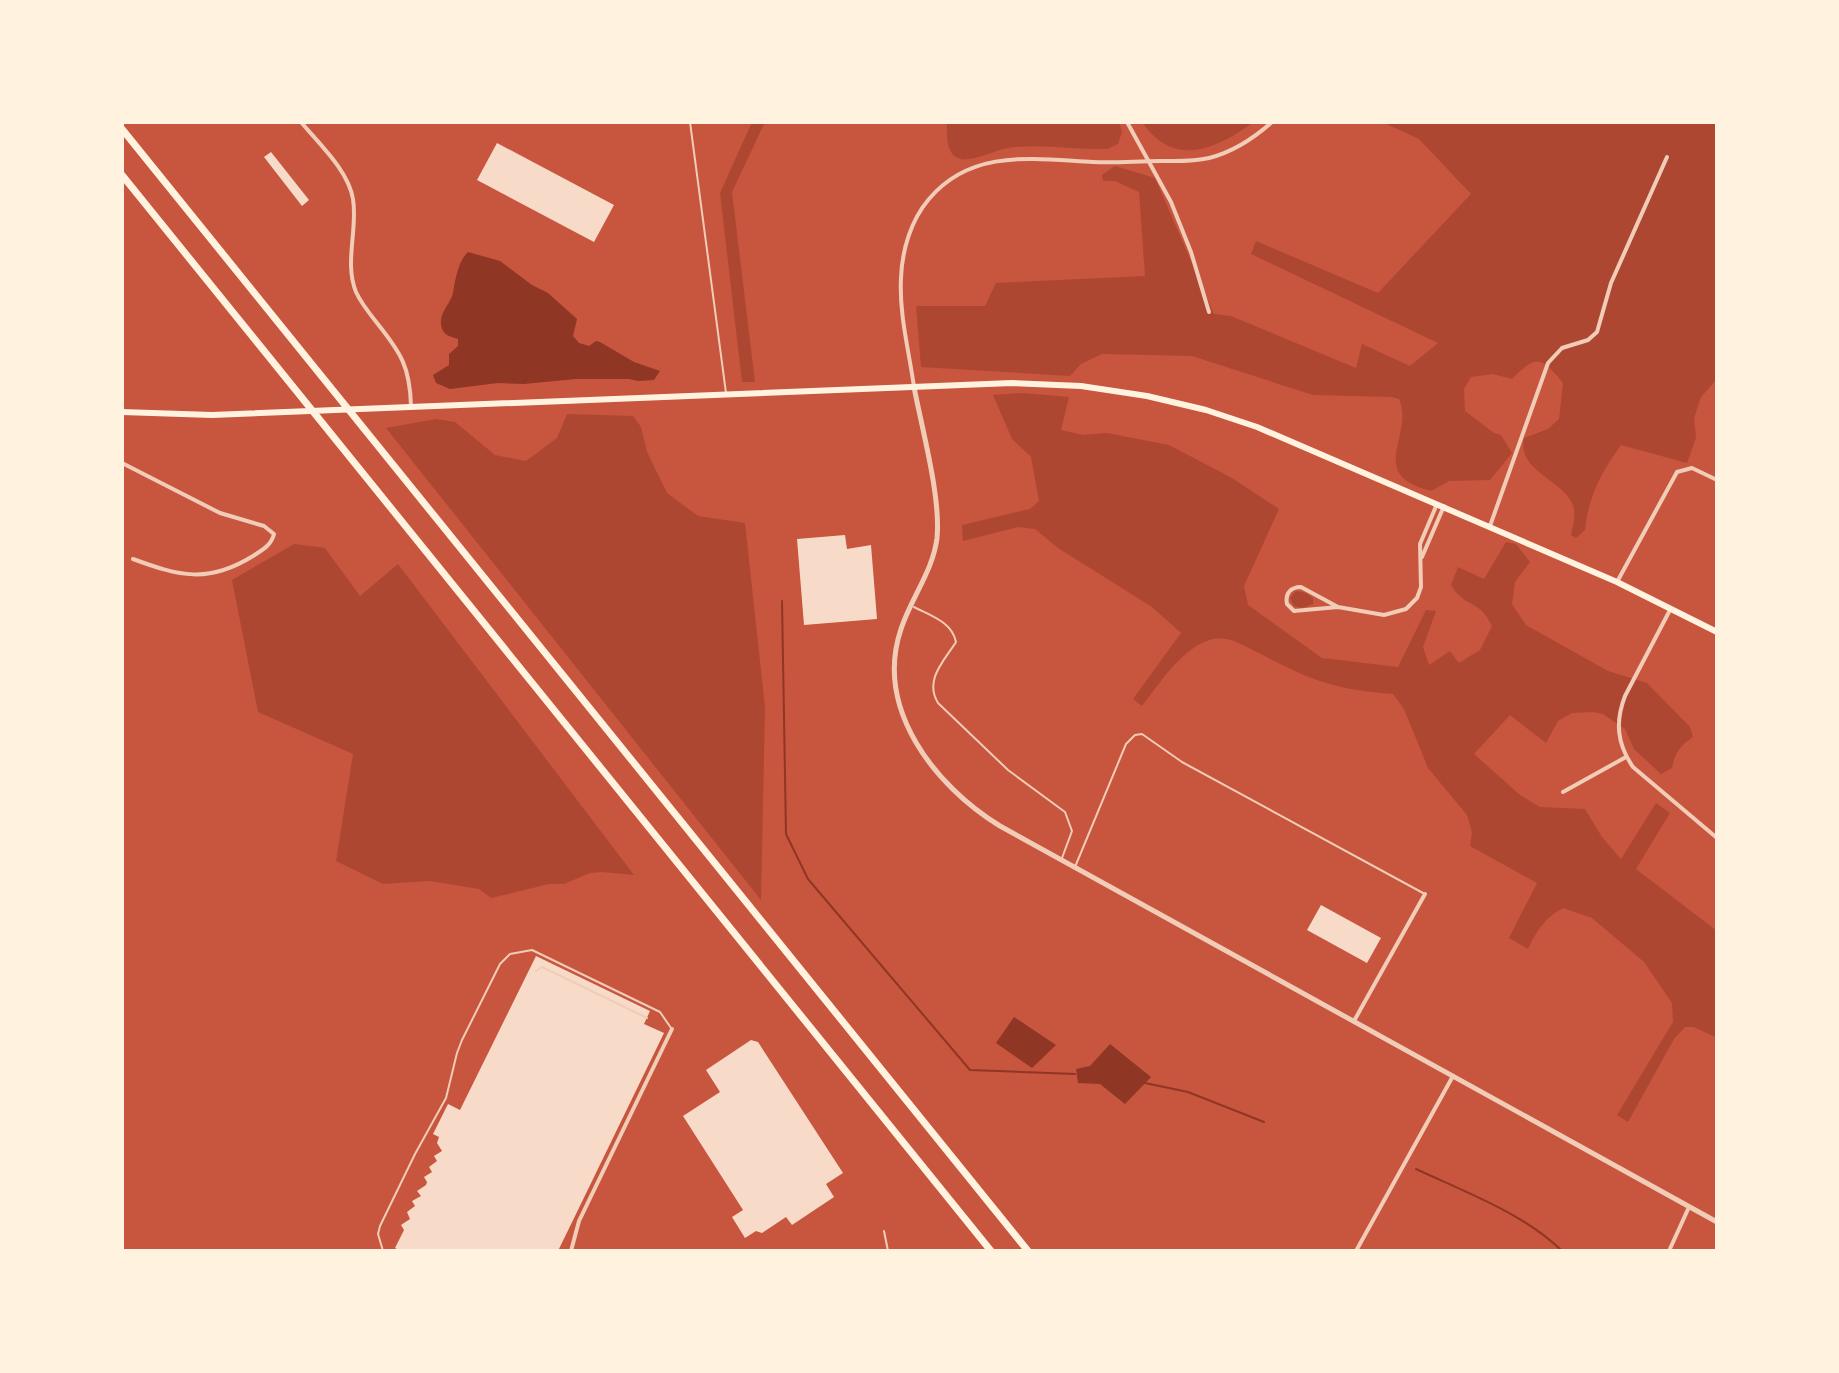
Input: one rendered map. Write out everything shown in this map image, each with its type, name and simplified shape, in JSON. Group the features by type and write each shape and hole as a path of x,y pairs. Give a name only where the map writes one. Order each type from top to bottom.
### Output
{"highway":[{"path":"122,129 1028,1251"},
{"path":"122,175 991,1251"}],"main road":[{"path":"122,412 202,415 914,387 1046,384 1101,389 1166,400 1257,427 1617,582 1717,632"}],"street":[{"path":"301,122 337,166 350,190 354,208 354,285 362,303 403,359 410,380 412,407"},
{"path":"1127,122 1182,227 1209,312"},
{"path":"1272,122 1247,142 1217,156 1198,160 1002,159 965,170 936,192 913,225 901,274 903,312 937,529 932,557 900,632 894,669 896,692 908,729 945,780 966,802 1000,826 1717,1222"},
{"path":"1490,526 1548,363 1562,348 1588,340 1597,332 1611,283 1667,157"},
{"path":"122,463 220,513 271,530 273,539 247,560 214,573 187,576 133,559"},
{"path":"1617,582 1674,475 1682,469 1692,468 1717,480"},
{"path":"1338,607 1308,589 1297,587 1286,595 1291,610 1298,612 1338,607 1384,615 1406,609 1417,598 1421,587 1421,541 1440,505"},
{"path":"1309,611 1317,604 1315,594"},
{"path":"1671,608 1620,709 1619,735 1626,757 1641,775 1717,838"},
{"path":"1563,792 1626,757"},
{"path":"1354,1021 1425,894"},
{"path":"571,1251 579,1221 633,1102 672,1029"},
{"path":"1356,1251 1453,1076"},
{"path":"1669,1251 1689,1207"}],"lane":[{"path":"690,122 726,394"},
{"path":"911,605 951,627 956,637 931,684 938,703 1008,770 1065,812 1072,831 1061,859"},
{"path":"1075,867 1126,744 1135,735 1142,734 1182,762 1425,894"},
{"path":"383,1251 378,1234 380,1226 446,1098 462,1040 500,964 510,954 532,950 660,1012 672,1029"},
{"path":"536,971 542,967 647,1018"},
{"path":"884,1231 888,1251"}],"shaded area":[{"path":"752,122 765,122 732,192 755,382 742,382 720,193"},
{"path":"947,122 1119,122 1122,132 1118,144 1107,149 1020,147 961,159 950,149"},
{"path":"1142,122 1254,122 1210,146 1181,150 1154,137"},
{"path":"1382,122 1717,122 1717,379 1701,397 1694,418 1696,438 1687,463 1621,445 1597,485 1585,530 1576,538 1571,535 1572,503 1559,487 1533,467 1524,449 1524,438 1548,429 1559,419 1563,383 1550,368 1539,362 1527,365 1512,379 1493,374 1471,377 1464,389 1465,411 1501,435 1512,453 1490,480 1449,481 1431,491 1411,484 1400,475 1396,452 1402,413 1399,399 1392,397 1313,395 1192,356 1102,354 1081,364 1070,376 921,367 916,306 985,306 996,283 1145,276 1139,192 1115,181 1103,181 1102,175 1115,166 1155,178 1214,314 1231,316 1356,368 1362,344 1410,366 1438,343 1251,254 1256,241 1378,293 1471,194 1419,139"},
{"path":"468,252 500,261 548,293 577,319 573,336 579,343 589,346 600,342 634,362 660,371 654,380 638,381 576,379 450,389 436,383 433,375 449,365 449,354 458,346 458,339 443,331 441,318 451,298 459,266"},
{"path":"1023,393 1069,397 1061,430 1083,435 1107,433 1169,445 1232,478 1279,509 1244,586 1248,605 1322,658 1398,667 1426,610 1436,611 1423,647 1429,665 1450,651 1459,663 1480,650 1492,626 1482,611 1461,598 1451,585 1458,567 1484,579 1506,542 1516,544 1530,562 1515,582 1512,604 1526,625 1608,671 1647,683 1690,727 1693,737 1679,750 1672,768 1661,774 1634,749 1625,729 1603,714 1572,713 1558,721 1546,743 1510,715 1474,754 1520,795 1540,807 1585,809 1602,837 1621,859 1656,803 1670,813 1636,869 1717,931 1717,1038 1694,1027 1685,1027 1674,1039 1628,1122 1617,1115 1673,1022 1672,1003 1644,962 1592,918 1563,908 1542,925 1528,949 1509,938 1537,883 1470,846 1472,832 1467,815 1428,768 1404,709 1393,694 1355,690 1323,682 1237,642 1219,638 1202,643 1182,657 1142,706 1133,699 1181,633 1152,607 1058,548 1035,529 1018,527 963,541 962,525 1030,509 1039,501 1031,457 1012,439 993,395"},
{"path":"567,414 633,416 641,427 647,452 667,493 698,516 745,523 765,707 761,900 386,428 436,419 455,422 495,455 526,461 557,438"},
{"path":"294,544 325,548 360,596 398,564 634,875 590,873 564,884 549,884 491,898 479,889 430,881 383,884 336,861 353,754 258,712 232,580"},
{"path":"1296,591 1313,598 1313,604 1302,608 1294,606 1290,598"},
{"path":"1014,1017 1056,1045 1032,1068 996,1043"},
{"path":"1110,1044 1151,1077 1125,1104 1100,1084 1078,1083 1076,1069 1090,1066"}],"building":[{"path":"497,143 614,205 594,242 477,180"},
{"path":"271,152 309,200 302,206 264,157"},
{"path":"845,535 847,549 871,545 877,619 804,625 797,539"},
{"path":"1321,905 1381,938 1367,963 1307,930"},
{"path":"536,956 650,1011 644,1024 664,1033 558,1251 400,1251 395,1248 404,1230 401,1225 410,1219 407,1212 415,1206 412,1201 421,1196 417,1191 426,1185 424,1177 432,1172 429,1167 437,1161 434,1156 442,1151 437,1143 439,1137 433,1134 448,1104 460,1110"},
{"path":"751,1040 758,1042 843,1173 826,1184 834,1197 792,1225 786,1217 762,1233 756,1231 745,1238 732,1217 743,1210 683,1116 720,1092 706,1070"}],"waterway":[{"path":"782,601 786,834 808,879 970,1070 1075,1074"},
{"path":"1145,1083 1188,1092 1264,1122"},
{"path":"1416,1169 1512,1215 1562,1251"}]}
